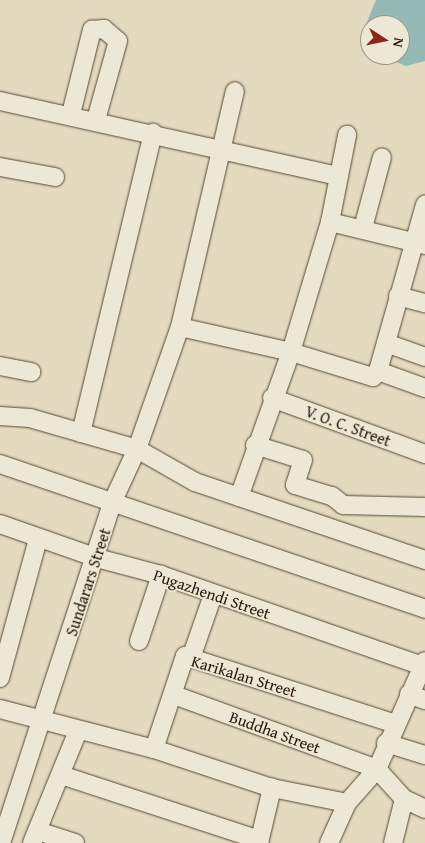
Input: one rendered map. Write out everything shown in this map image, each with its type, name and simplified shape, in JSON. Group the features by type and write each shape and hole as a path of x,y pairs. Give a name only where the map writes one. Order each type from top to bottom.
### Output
{"street":[{"path":"71,114 92,30 104,29 118,42 96,120"},
{"name":"Sundarars Street","path":"1,843 96,558 112,503 138,448 180,327 235,91"},
{"path":"0,101 52,115 71,114 337,176"},
{"path":"81,434 153,133"},
{"path":"239,497 272,398 291,352 330,222 340,185 337,176 347,135"},
{"path":"364,228 382,157"},
{"path":"0,167 55,177"},
{"path":"180,327 291,352 373,377 378,371 398,296 420,243 425,205"},
{"path":"330,222 364,228 420,243"},
{"path":"398,296 425,303"},
{"path":"386,343 425,356"},
{"path":"0,366 31,372"},
{"path":"378,371 425,388"},
{"name":"V. O. C. Street","path":"272,398 425,454"},
{"path":"0,416 30,418 81,434 138,448 195,482 425,560"},
{"path":"256,445 303,460 295,485 332,496 343,505 425,507"},
{"path":"0,464 425,609"},
{"name":"Pugazhendi Street","path":"0,524 38,539 96,558 161,575 213,595 424,664"},
{"path":"0,678 38,539"},
{"path":"139,640 161,575"},
{"path":"192,658 213,595"},
{"name":"Karikalan Street","path":"154,749 174,695 185,656 395,724"},
{"path":"329,843 347,803 377,769 395,724 417,697 424,664"},
{"name":"Buddha Street","path":"174,695 377,769"},
{"path":"0,709 42,717 78,731 154,749 272,788 347,803"},
{"path":"75,843 35,837 62,775 78,731"},
{"path":"386,743 425,755"},
{"path":"377,769 404,800 425,809"},
{"path":"62,775 260,841 272,788"},
{"path":"393,843 404,800"}],"water":[{"path":"376,0 425,0 425,61 410,65 410,15 370,15"}]}
